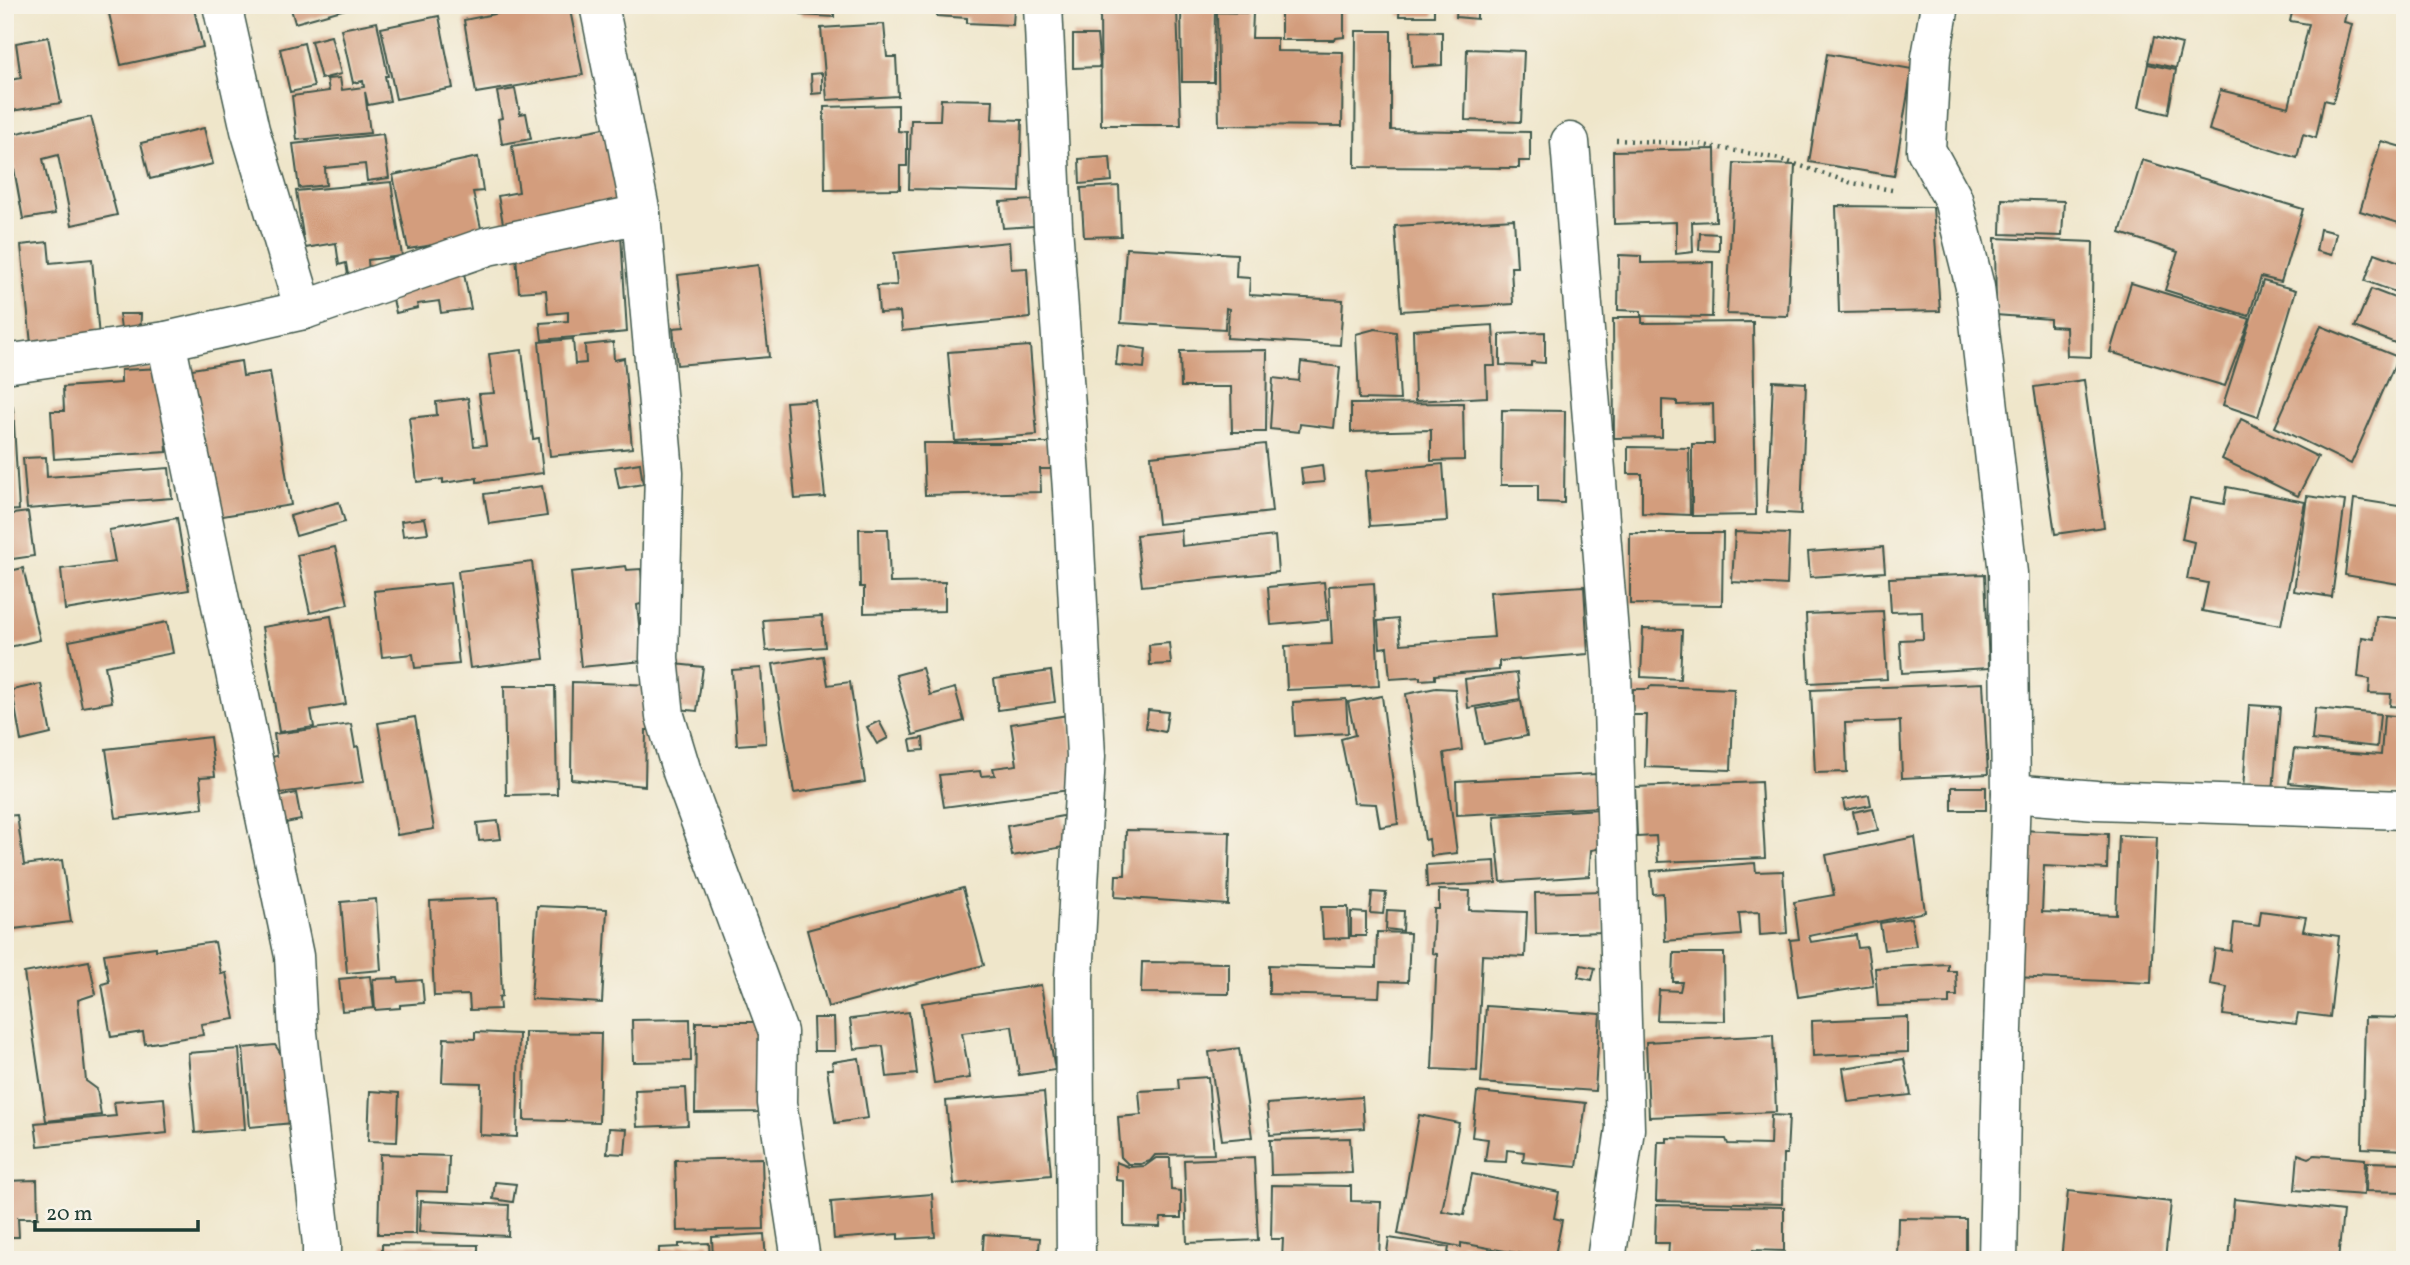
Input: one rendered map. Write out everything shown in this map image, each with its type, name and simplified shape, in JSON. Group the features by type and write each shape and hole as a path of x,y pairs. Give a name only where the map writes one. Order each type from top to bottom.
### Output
{"street":[{"path":"222,5 250,130 304,310"},
{"path":"599,5 641,214 664,472 659,658 665,716 682,772 778,1032 777,1103 801,1260"},
{"path":"1043,5 1053,226 1072,490 1086,757 1074,978 1076,1260"},
{"path":"1940,5 1931,57 1926,150 1953,198 1975,287 2008,573 2011,793 2001,1059 1998,1260"},
{"path":"1570,142 1612,671 1625,1129 1606,1260"},
{"path":"5,364 166,341 304,310 488,246 641,214"},
{"path":"166,341 294,956 298,1033 323,1244 322,1260"},
{"path":"2011,793 2096,800 2405,810"}],"path":[{"path":"1570,142 1609,139 1698,144 1780,159 1852,183 1953,198"}],"building":[{"path":"107,5 193,5 203,47 121,65"},
{"path":"290,5 348,5 349,8 295,23"},
{"path":"539,5 569,5 583,75 476,93 464,20"},
{"path":"800,5 834,5 834,17 801,15"},
{"path":"937,5 1027,5 1027,9 1014,9 1013,25 967,23 967,18 937,16"},
{"path":"1181,5 1215,5 1214,82 1182,82"},
{"path":"1281,5 1335,6 1335,10 1344,11 1344,37 1335,40 1281,40"},
{"path":"1400,5 1434,5 1434,16 1399,16"},
{"path":"1457,5 1477,5 1477,19 1456,17"},
{"path":"2264,5 2348,5 2344,22 2352,24 2333,102 2324,100 2316,138 2303,134 2297,158 2209,130 2220,90 2289,107 2309,24 2290,21 2292,13"},
{"path":"1177,8 1181,125 1101,125 1100,10"},
{"path":"1217,12 1253,13 1252,38 1277,38 1277,51 1343,52 1342,126 1219,125"},
{"path":"439,16 453,88 396,99 381,28"},
{"path":"377,22 390,101 368,105 365,92 370,133 297,140 292,96 329,91 327,79 340,78 342,90 364,87 363,81 353,83 341,29"},
{"path":"884,24 887,57 896,57 898,96 827,100 821,28"},
{"path":"1356,31 1391,31 1391,130 1530,132 1530,161 1519,161 1519,168 1355,167"},
{"path":"1411,31 1442,32 1442,65 1412,67"},
{"path":"1073,35 1097,35 1100,67 1073,68"},
{"path":"331,36 341,74 321,79 311,41"},
{"path":"48,37 61,103 5,112 5,81 21,78 16,43"},
{"path":"2154,37 2182,44 2176,68 2148,62"},
{"path":"304,43 314,87 290,92 280,49"},
{"path":"1467,49 1524,51 1521,122 1465,120"},
{"path":"1827,54 1912,69 1894,176 1809,162"},
{"path":"2148,64 2176,70 2168,114 2139,107"},
{"path":"822,73 822,93 812,94 811,74"},
{"path":"515,89 520,114 526,113 531,139 502,144 498,119 502,118 497,92"},
{"path":"941,99 993,100 992,119 1022,120 1020,192 909,189 911,120 940,120"},
{"path":"898,105 898,131 907,132 907,166 900,166 900,189 825,190 824,107"},
{"path":"91,117 117,215 72,225 58,155 43,159 55,214 23,219 8,135"},
{"path":"609,127 625,212 504,229 498,196 519,192 512,146"},
{"path":"204,128 213,164 150,179 141,143"},
{"path":"383,134 389,178 367,181 365,164 325,168 326,185 299,188 293,144"},
{"path":"2381,141 2405,148 2405,225 2360,211"},
{"path":"1715,149 1716,221 1692,222 1693,252 1676,254 1676,222 1614,224 1613,151"},
{"path":"478,157 483,191 473,192 483,237 408,249 393,175"},
{"path":"1110,157 1112,181 1080,184 1079,159"},
{"path":"2142,160 2303,209 2281,282 2261,277 2249,316 2165,290 2178,252 2120,233"},
{"path":"1734,163 1795,165 1788,316 1727,314"},
{"path":"391,182 402,256 368,260 369,272 348,275 346,263 339,265 336,243 305,248 296,191"},
{"path":"1119,186 1121,236 1084,237 1081,188"},
{"path":"2002,199 2064,201 2062,236 2001,234"},
{"path":"1033,200 1034,226 1003,228 1000,202"},
{"path":"1836,206 1933,207 1940,311 1839,313"},
{"path":"1514,219 1517,267 1511,267 1513,304 1401,311 1395,226"},
{"path":"2320,229 2336,233 2331,255 2316,251"},
{"path":"1700,233 1719,234 1719,251 1699,250"},
{"path":"621,235 627,332 542,340 540,323 568,321 568,312 548,314 546,290 519,292 515,244"},
{"path":"1995,238 2093,242 2091,357 2067,356 2066,327 2050,326 2050,319 1996,315"},
{"path":"48,242 50,263 92,259 99,337 31,344 21,245"},
{"path":"1009,242 1011,269 1027,268 1030,318 902,331 900,312 879,313 877,286 897,285 894,253"},
{"path":"1126,248 1237,254 1236,277 1250,278 1249,295 1343,300 1340,345 1227,338 1229,309 1226,308 1225,329 1121,323"},
{"path":"2375,253 2405,264 2405,274 2398,293 2365,281"},
{"path":"1619,255 1641,256 1641,263 1713,262 1712,317 1641,316 1641,311 1618,310"},
{"path":"758,265 769,357 677,365 673,328 684,327 678,275"},
{"path":"463,269 471,309 441,313 439,301 417,304 418,308 396,313 390,285"},
{"path":"2263,281 2296,290 2258,417 2223,405"},
{"path":"2131,283 2250,319 2225,386 2110,352"},
{"path":"2371,289 2405,302 2405,347 2355,327"},
{"path":"119,314 141,314 140,337 122,336"},
{"path":"5,316 8,316 9,355 5,355"},
{"path":"1642,317 1642,323 1753,322 1756,515 1692,516 1692,444 1714,444 1713,404 1677,405 1677,401 1662,400 1662,437 1614,438 1613,319"},
{"path":"1493,325 1495,366 1486,366 1487,397 1415,401 1413,330"},
{"path":"2321,326 2398,357 2351,464 2275,427"},
{"path":"1375,329 1396,332 1400,400 1359,399 1356,334"},
{"path":"1545,332 1545,363 1531,362 1531,366 1500,365 1500,334"},
{"path":"573,339 575,364 586,363 585,345 613,342 614,360 624,358 632,448 550,456 539,342"},
{"path":"1118,345 1146,349 1144,368 1116,365"},
{"path":"1030,346 1037,435 955,441 948,352"},
{"path":"522,350 533,439 539,438 543,473 477,482 477,478 443,483 443,479 417,482 409,418 437,415 436,402 468,398 474,446 486,445 479,394 494,393 489,354"},
{"path":"1267,350 1266,432 1232,432 1231,387 1181,387 1180,351"},
{"path":"241,361 243,376 270,372 291,505 216,517 192,369"},
{"path":"1301,362 1340,367 1334,428 1300,424 1299,432 1270,429 1273,378 1299,381"},
{"path":"162,368 167,452 54,459 51,411 64,411 63,387 121,383 121,370"},
{"path":"2084,380 2104,527 2055,534 2034,387"},
{"path":"1773,381 1806,383 1801,514 1767,512"},
{"path":"7,400 8,407 13,407 19,510 5,511 5,401"},
{"path":"815,400 825,497 795,499 786,402"},
{"path":"1463,403 1464,460 1431,461 1431,430 1351,432 1351,404"},
{"path":"1502,410 1565,411 1564,503 1538,502 1538,485 1501,485"},
{"path":"2241,419 2318,457 2298,496 2222,459"},
{"path":"923,443 1052,443 1052,469 1040,469 1041,492 925,495"},
{"path":"1265,444 1272,512 1158,524 1151,456"},
{"path":"1628,447 1689,448 1690,515 1642,513 1642,474 1628,474"},
{"path":"46,457 47,477 169,468 172,498 27,509 23,458"},
{"path":"640,463 643,484 619,488 615,467"},
{"path":"1443,464 1447,521 1370,526 1366,471"},
{"path":"1322,465 1324,482 1303,484 1301,468"},
{"path":"542,486 547,516 489,524 484,494"},
{"path":"2227,487 2305,502 2281,625 2202,611 2208,583 2187,579 2194,542 2182,539 2190,498 2224,504"},
{"path":"2307,496 2345,501 2332,597 2294,591"},
{"path":"2354,499 2405,507 2405,585 2345,575"},
{"path":"339,502 345,522 296,536 290,516"},
{"path":"28,512 34,556 5,560 5,515"},
{"path":"177,518 189,590 65,610 61,569 115,562 109,530"},
{"path":"425,518 428,533 403,536 401,521"},
{"path":"859,529 888,529 890,583 945,582 945,611 864,613 864,587 860,587"},
{"path":"1181,530 1182,546 1275,536 1278,572 1142,586 1136,535"},
{"path":"1735,532 1789,534 1787,585 1732,582"},
{"path":"1630,533 1723,533 1722,605 1630,604"},
{"path":"335,547 348,604 310,613 297,555"},
{"path":"1883,547 1885,572 1810,577 1808,552"},
{"path":"532,562 544,659 470,668 458,571"},
{"path":"626,566 627,570 641,569 644,603 637,605 643,661 581,667 571,572"},
{"path":"23,568 40,640 5,648 5,572"},
{"path":"1985,574 1989,668 1902,673 1900,640 1923,639 1922,611 1891,612 1889,578"},
{"path":"1324,582 1328,620 1271,625 1268,587"},
{"path":"450,583 459,664 415,668 413,654 382,657 374,591"},
{"path":"1374,583 1379,686 1287,690 1285,646 1332,644 1329,586"},
{"path":"1584,586 1588,654 1499,661 1499,670 1435,675 1435,679 1390,679 1387,647 1380,648 1378,621 1398,619 1401,644 1494,637 1490,592"},
{"path":"1883,611 1887,679 1809,683 1806,614"},
{"path":"331,616 346,704 311,710 314,727 279,732 262,627"},
{"path":"822,616 825,647 766,651 763,620"},
{"path":"2376,616 2405,619 2405,707 2390,706 2391,694 2369,693 2370,679 2358,677 2362,637 2374,639"},
{"path":"167,622 173,653 105,666 112,702 82,707 69,641"},
{"path":"1643,629 1682,630 1680,679 1641,677"},
{"path":"1169,643 1171,664 1150,665 1149,645"},
{"path":"823,656 828,685 850,682 865,782 794,793 773,664"},
{"path":"674,664 703,667 697,711 668,708"},
{"path":"761,668 766,743 737,745 732,670"},
{"path":"922,668 930,695 955,688 964,721 913,735 896,675"},
{"path":"1051,671 1055,702 998,710 994,679"},
{"path":"1517,673 1520,699 1468,708 1465,679"},
{"path":"572,682 653,685 655,730 646,730 645,786 571,779"},
{"path":"1983,683 1988,774 1902,778 1900,721 1845,723 1847,772 1815,773 1811,690"},
{"path":"41,684 51,734 21,741 12,690"},
{"path":"504,686 555,686 557,794 506,795"},
{"path":"1650,686 1734,689 1731,770 1645,767 1647,715 1632,715 1633,689 1649,689"},
{"path":"1436,688 1455,689 1462,750 1444,753 1457,853 1431,856 1429,839 1425,840 1406,694"},
{"path":"1382,696 1398,824 1380,827 1376,804 1354,803 1341,739 1355,735 1348,702"},
{"path":"1346,699 1348,733 1295,736 1293,702"},
{"path":"1521,701 1527,736 1484,744 1477,709"},
{"path":"2249,705 2280,707 2273,792 2243,790"},
{"path":"2315,708 2380,714 2377,747 2312,740"},
{"path":"1148,710 1168,712 1165,732 1146,728"},
{"path":"1068,715 1077,789 944,807 939,775 980,771 981,776 995,775 993,768 1017,765 1011,724"},
{"path":"2384,715 2405,717 2405,794 2289,783 2294,749 2381,755"},
{"path":"415,717 434,829 397,835 378,723"},
{"path":"879,721 888,738 877,744 867,727"},
{"path":"351,724 364,782 272,794 267,758 277,756 274,734"},
{"path":"210,737 215,776 200,777 203,808 116,818 106,749"},
{"path":"923,738 924,750 912,751 910,740"},
{"path":"1598,774 1599,807 1457,815 1456,781"},
{"path":"1761,782 1765,858 1658,862 1656,836 1637,837 1635,787"},
{"path":"1952,787 1986,787 1986,810 1952,810"},
{"path":"296,793 301,820 270,826 277,797"},
{"path":"1869,795 1871,805 1845,810 1843,800"},
{"path":"1873,808 1878,830 1858,834 1853,812"},
{"path":"1600,809 1603,848 1591,850 1589,876 1501,882 1494,816"},
{"path":"17,815 24,865 62,860 71,922 5,930 5,816"},
{"path":"1063,816 1069,846 1012,856 1007,826"},
{"path":"498,821 501,839 479,841 477,823"},
{"path":"1126,830 1230,832 1228,905 1115,897 1116,875 1125,875"},
{"path":"2020,830 2108,834 2107,869 2044,866 2042,912 2116,915 2119,835 2157,837 2151,983 2014,977"},
{"path":"1915,837 1925,912 1809,936 1811,942 1856,935 1858,948 1867,947 1873,986 1798,997 1790,940 1799,939 1794,902 1834,895 1826,855"},
{"path":"1495,861 1496,883 1427,887 1426,865"},
{"path":"1755,863 1756,872 1783,871 1787,933 1760,935 1759,912 1739,913 1741,935 1665,941 1663,893 1653,894 1651,871"},
{"path":"963,888 984,965 828,1007 807,930"},
{"path":"1439,890 1470,891 1469,910 1527,912 1525,957 1482,955 1477,1071 1432,1069 1437,954 1432,953 1434,909 1439,909"},
{"path":"1603,891 1604,932 1536,934 1535,893"},
{"path":"1372,892 1386,893 1383,914 1370,913"},
{"path":"498,898 502,996 499,997 500,1009 470,1010 469,995 434,996 430,901"},
{"path":"376,899 381,970 347,973 341,902"},
{"path":"537,906 607,909 602,1003 531,999"},
{"path":"1321,907 1348,907 1349,938 1323,939"},
{"path":"1387,910 1404,911 1403,931 1386,929"},
{"path":"2261,911 2306,917 2303,931 2339,936 2330,1017 2298,1013 2296,1024 2223,1015 2227,987 2210,984 2215,949 2231,951 2234,923 2259,926"},
{"path":"1351,912 1366,913 1366,936 1351,936"},
{"path":"1911,918 1916,946 1884,950 1880,923"},
{"path":"1377,932 1410,933 1408,982 1380,981 1379,997 1269,994 1269,965 1376,968"},
{"path":"215,942 221,974 226,973 235,1019 201,1024 203,1035 145,1044 143,1032 111,1037 102,984 109,982 104,954"},
{"path":"1674,953 1724,953 1725,1021 1657,1020 1659,990 1680,991 1682,982 1673,982"},
{"path":"89,961 96,994 78,1000 86,1081 97,1089 101,1115 46,1121 24,973"},
{"path":"1142,962 1229,963 1229,994 1141,993"},
{"path":"1948,964 1948,971 1956,971 1957,996 1949,996 1949,1004 1878,1006 1875,968"},
{"path":"1581,965 1595,968 1592,980 1578,977"},
{"path":"370,976 374,1008 342,1011 339,979"},
{"path":"398,978 399,982 422,980 424,1003 375,1010 373,979"},
{"path":"1041,985 1055,1070 1019,1075 1012,1026 962,1033 970,1078 934,1083 922,1003"},
{"path":"1486,1006 1600,1014 1595,1091 1481,1083"},
{"path":"909,1012 917,1074 887,1077 883,1046 854,1049 850,1019"},
{"path":"1908,1017 1908,1052 1813,1056 1812,1021"},
{"path":"2365,1017 2405,1018 2405,1150 2362,1148"},
{"path":"813,1018 834,1018 835,1051 814,1051"},
{"path":"690,1019 691,1061 633,1062 632,1020"},
{"path":"696,1022 762,1022 762,1112 695,1113"},
{"path":"475,1032 519,1034 517,1137 480,1135 481,1083 442,1082 444,1038 475,1039"},
{"path":"525,1032 601,1033 599,1122 524,1120"},
{"path":"1773,1035 1776,1112 1649,1117 1646,1042"},
{"path":"275,1045 289,1066 293,1123 250,1127 243,1048"},
{"path":"1239,1048 1252,1137 1222,1140 1209,1052"},
{"path":"239,1049 245,1129 195,1133 188,1053"},
{"path":"859,1058 868,1118 835,1123 827,1069 833,1069 832,1062"},
{"path":"1904,1059 1911,1095 1848,1102 1843,1068"},
{"path":"1208,1077 1214,1154 1155,1155 1150,1161 1141,1164 1128,1164 1121,1157 1118,1117 1141,1115 1139,1091 1179,1089 1178,1079"},
{"path":"686,1088 688,1125 637,1127 635,1090"},
{"path":"370,1091 399,1093 397,1142 368,1141"},
{"path":"1044,1092 1051,1175 954,1184 946,1101"},
{"path":"1477,1092 1586,1103 1577,1167 1523,1162 1524,1152 1507,1150 1506,1162 1485,1161 1488,1139 1472,1137"},
{"path":"1362,1097 1364,1128 1270,1135 1267,1104"},
{"path":"164,1098 167,1133 38,1146 35,1123 116,1116 114,1102"},
{"path":"1419,1115 1459,1123 1442,1211 1464,1215 1472,1174 1559,1192 1554,1218 1562,1220 1554,1260 1461,1243 1461,1247 1398,1234"},
{"path":"1771,1115 1789,1116 1787,1154 1783,1154 1782,1204 1656,1201 1658,1142 1667,1142 1667,1138 1726,1139 1728,1144 1770,1145"},
{"path":"609,1128 627,1129 625,1154 607,1153"},
{"path":"1350,1138 1352,1173 1271,1175 1270,1140"},
{"path":"380,1154 449,1156 448,1192 417,1191 416,1234 378,1234"},
{"path":"2298,1154 2309,1158 2315,1155 2365,1159 2364,1195 2295,1190"},
{"path":"1254,1157 1258,1240 1187,1243 1184,1160"},
{"path":"762,1158 764,1229 677,1231 675,1160"},
{"path":"1156,1158 1170,1158 1171,1190 1181,1191 1181,1218 1161,1218 1160,1227 1124,1226 1124,1181 1116,1180 1116,1162 1129,1167 1145,1166"},
{"path":"2367,1162 2405,1163 2405,1192 2366,1191"},
{"path":"37,1180 38,1218 18,1218 19,1237 5,1237 5,1181"},
{"path":"495,1182 516,1184 513,1202 493,1199"},
{"path":"1272,1185 1351,1186 1351,1201 1381,1202 1379,1260 1282,1260 1283,1239 1271,1239"},
{"path":"2068,1191 2171,1202 2165,1260 2061,1260"},
{"path":"932,1194 935,1237 898,1239 898,1234 834,1239 831,1202"},
{"path":"2234,1199 2343,1211 2338,1260 2229,1260"},
{"path":"421,1201 509,1205 508,1236 419,1232"},
{"path":"1656,1205 1784,1207 1784,1251 1753,1250 1752,1260 1668,1260 1669,1243 1655,1243"},
{"path":"1898,1218 1966,1219 1966,1255 1954,1255 1954,1260 1897,1260"},
{"path":"764,1234 766,1260 713,1260 712,1237"},
{"path":"984,1234 1040,1238 1038,1260 982,1260"},
{"path":"1389,1238 1449,1247 1447,1260 1386,1260"},
{"path":"709,1243 710,1260 659,1260 659,1248"},
{"path":"382,1244 478,1245 478,1260 382,1260"}]}
